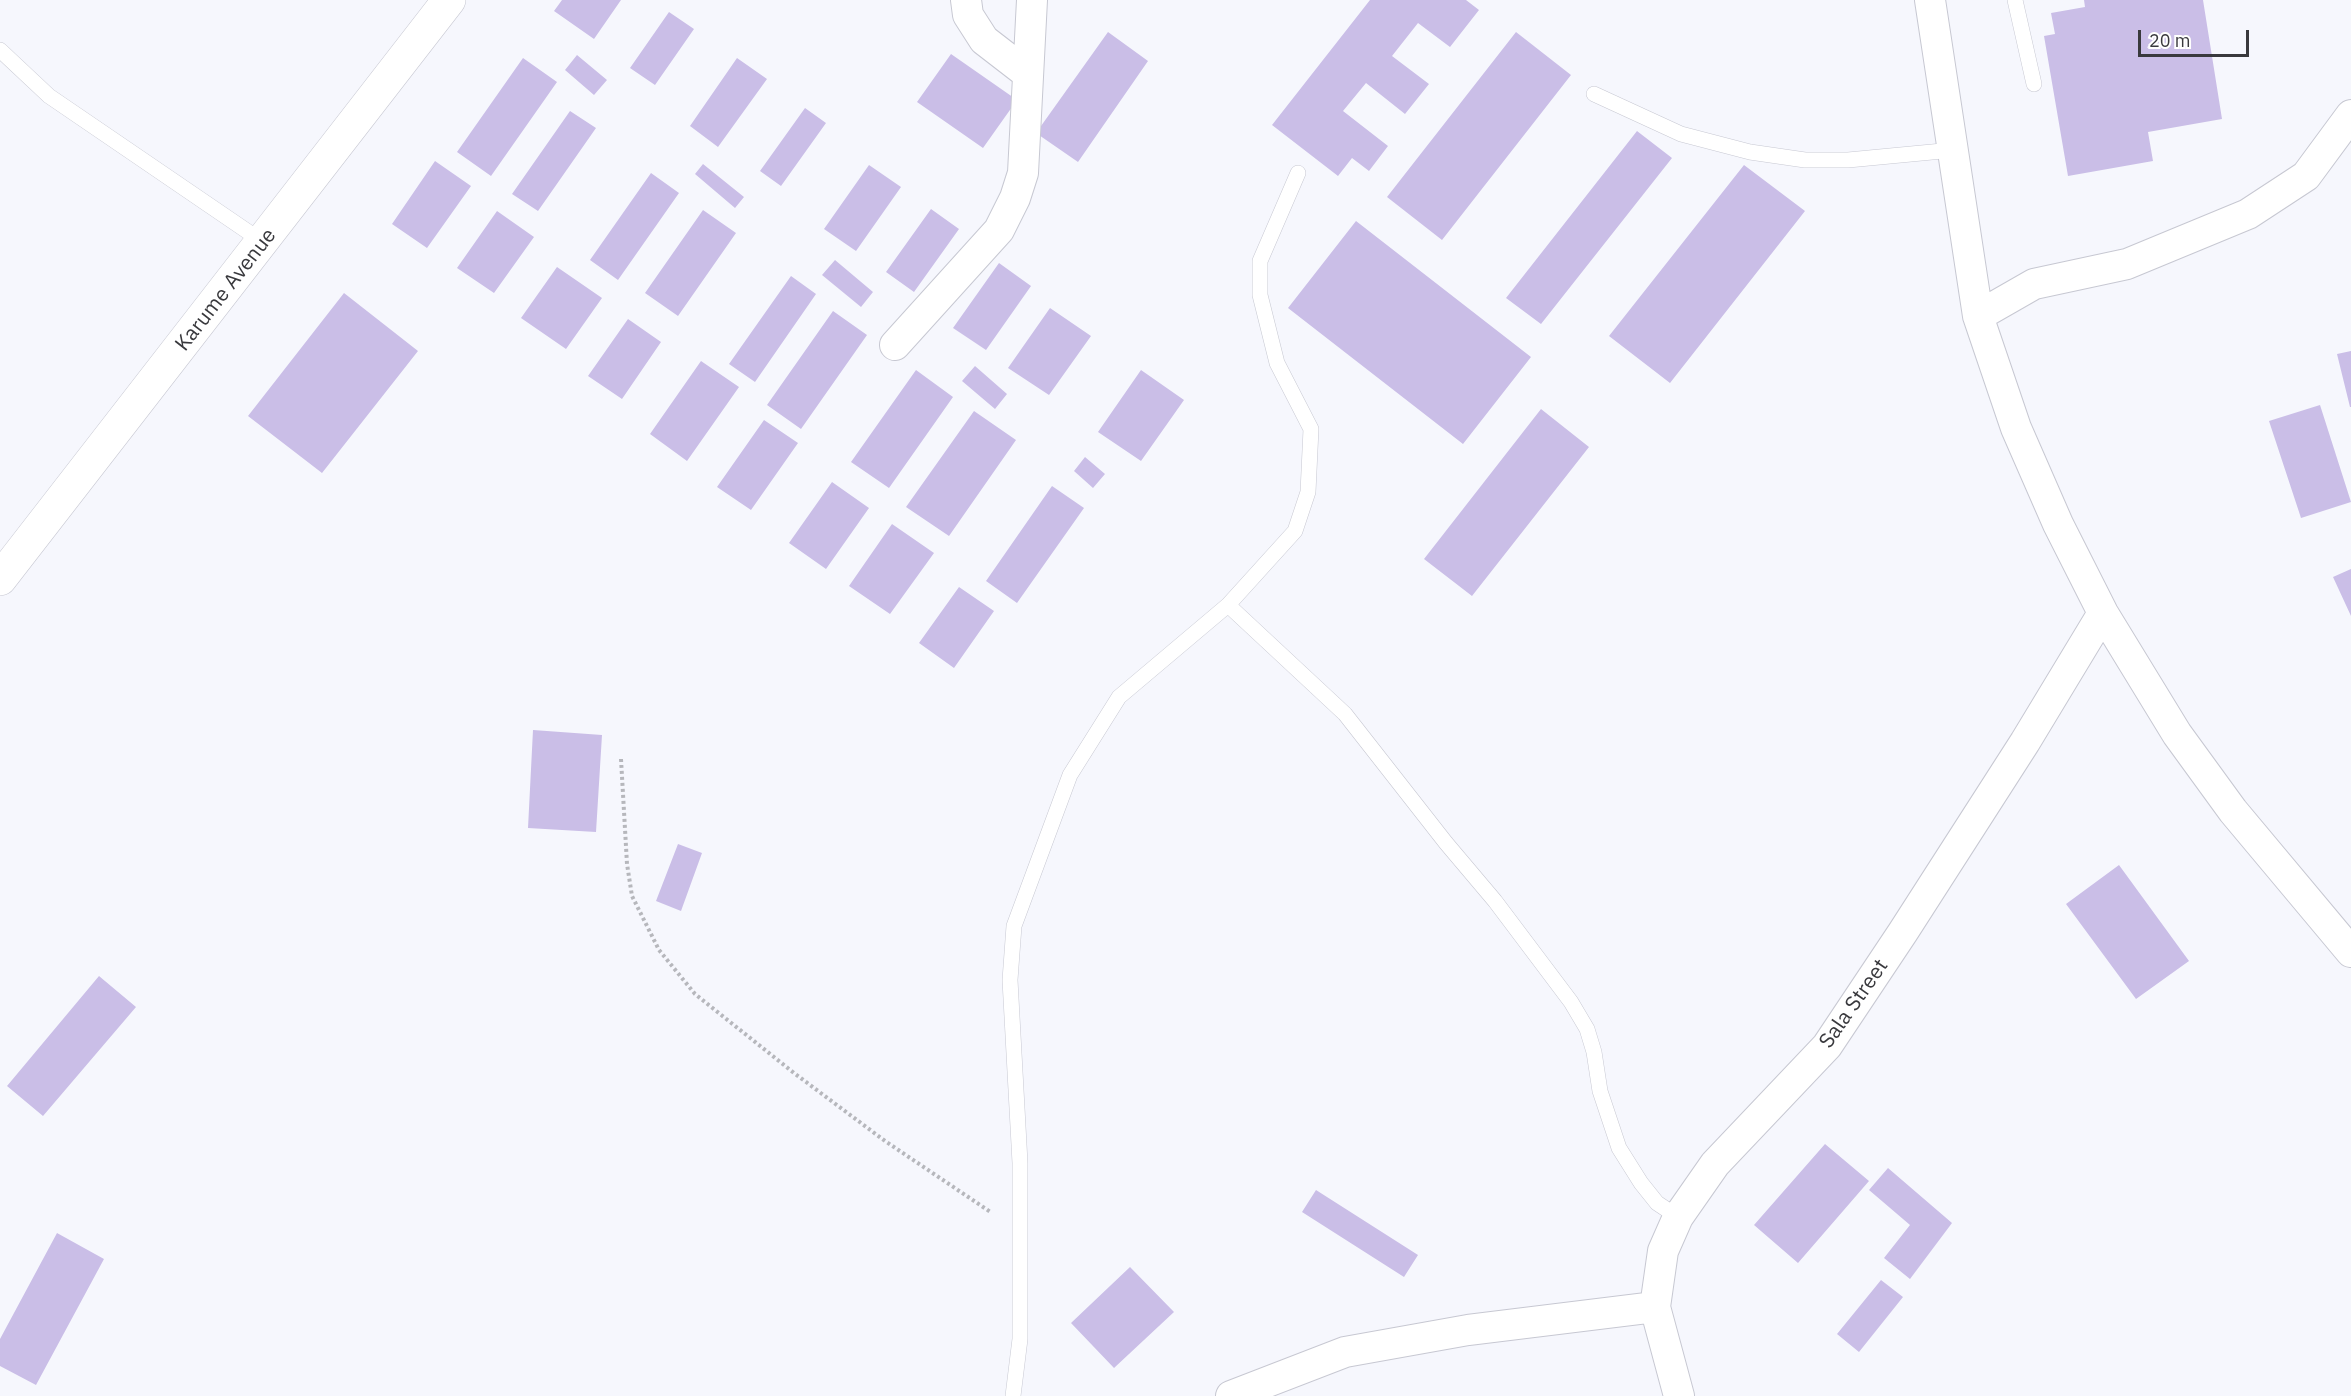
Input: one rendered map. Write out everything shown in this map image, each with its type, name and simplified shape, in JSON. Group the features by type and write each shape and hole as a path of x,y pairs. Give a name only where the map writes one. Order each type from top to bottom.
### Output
{"street":[{"name":"Karume Avenue","path":"0,579 449,0"},
{"path":"966,0 968,15 984,40 1028,74"},
{"path":"895,345 999,230 1015,198 1023,172 1032,0"},
{"path":"1930,0 1978,316 2016,428 2058,524 2103,613 2177,734 2233,811 2351,952"},
{"path":"1978,316 2034,284 2127,264 2248,214 2306,176 2351,116"},
{"name":"Sala Street","path":"1679,1396 1655,1307 1663,1251 1678,1217 1715,1164 1827,1046 2025,742 2103,613"},
{"path":"1231,1396 1345,1352 1468,1329 1655,1307"}],"lane":[{"path":"2015,0 2034,84"},
{"path":"0,50 49,96 263,242"},
{"path":"1594,94 1681,134 1750,152 1804,160 1848,160 1953,150"},
{"path":"1013,1396 1020,1339 1020,1163 1010,980 1014,926 1070,775 1119,697 1228,605 1294,531 1308,492 1311,429 1277,363 1260,295 1260,261 1298,172"},
{"path":"1228,605 1345,714 1495,901 1570,1002 1587,1029 1594,1052 1600,1091 1619,1148 1657,1203 1678,1217"}],"path":[{"path":"621,759 627,864 632,896 659,950 695,994 794,1073 885,1141 1020,1231"}],"building":[{"path":"562,0 621,0 594,39 554,11"},
{"path":"1370,0 1466,0 1479,10 1450,47 1418,23 1392,56 1429,84 1405,114 1366,83 1343,111 1388,146 1369,171 1352,158 1338,176 1272,125"},
{"path":"2084,0 2203,0 2222,119 2148,132 2153,161 2068,176 2044,36 2055,34 2051,13 2085,7"},
{"path":"669,12 694,29 655,85 630,68"},
{"path":"1108,32 1148,61 1078,162 1036,133"},
{"path":"1516,32 1571,75 1442,240 1387,197"},
{"path":"951,54 1017,100 983,148 917,102"},
{"path":"577,55 607,80 594,95 565,70"},
{"path":"523,58 557,82 491,176 457,152"},
{"path":"737,58 767,79 718,147 690,126"},
{"path":"805,108 826,123 781,186 760,171"},
{"path":"570,111 596,128 538,211 512,194"},
{"path":"1637,131 1672,158 1541,324 1506,298"},
{"path":"435,161 471,186 427,248 392,224"},
{"path":"703,164 744,197 735,208 695,174"},
{"path":"869,165 901,187 856,251 824,229"},
{"path":"1744,165 1805,211 1670,383 1609,336"},
{"path":"651,173 679,193 618,280 590,260"},
{"path":"931,209 959,229 914,292 886,272"},
{"path":"703,210 736,233 678,316 645,293"},
{"path":"497,211 534,237 494,293 457,268"},
{"path":"1356,221 1531,357 1463,444 1288,308"},
{"path":"835,260 873,292 861,307 822,275"},
{"path":"999,263 1031,286 986,350 953,328"},
{"path":"557,267 602,298 566,349 521,318"},
{"path":"791,276 816,294 755,382 729,364"},
{"path":"344,293 418,351 322,473 248,416"},
{"path":"1050,308 1091,336 1049,395 1008,368"},
{"path":"833,311 867,335 801,429 767,405"},
{"path":"628,319 661,342 622,399 588,376"},
{"path":"2351,351 2351,407 2350,407 2337,354"},
{"path":"701,361 739,387 687,461 650,434"},
{"path":"975,366 1007,394 995,409 962,381"},
{"path":"916,370 953,397 889,488 851,462"},
{"path":"1141,370 1184,400 1141,461 1098,432"},
{"path":"2320,405 2351,502 2301,518 2269,421"},
{"path":"1541,409 1589,447 1472,596 1424,559"},
{"path":"974,411 1016,440 949,536 906,507"},
{"path":"764,420 798,443 751,510 717,487"},
{"path":"1085,457 1105,474 1093,488 1074,471"},
{"path":"832,482 869,508 826,569 789,543"},
{"path":"1052,486 1084,508 1017,603 986,581"},
{"path":"892,524 934,553 890,614 849,586"},
{"path":"2351,569 2351,616 2333,577"},
{"path":"959,587 994,611 954,668 919,643"},
{"path":"533,730 602,735 596,832 528,828"},
{"path":"678,844 702,853 681,911 656,901"},
{"path":"2119,865 2189,961 2136,999 2066,904"},
{"path":"99,976 136,1007 43,1116 7,1086"},
{"path":"1825,1144 1869,1181 1798,1263 1754,1225"},
{"path":"1888,1168 1952,1223 1910,1279 1884,1258 1910,1225 1869,1190"},
{"path":"1316,1190 1418,1255 1404,1277 1302,1212"},
{"path":"57,1233 104,1259 36,1385 0,1366 0,1339"},
{"path":"1130,1267 1174,1312 1114,1368 1071,1323"},
{"path":"1881,1280 1903,1297 1859,1352 1837,1334"}]}
